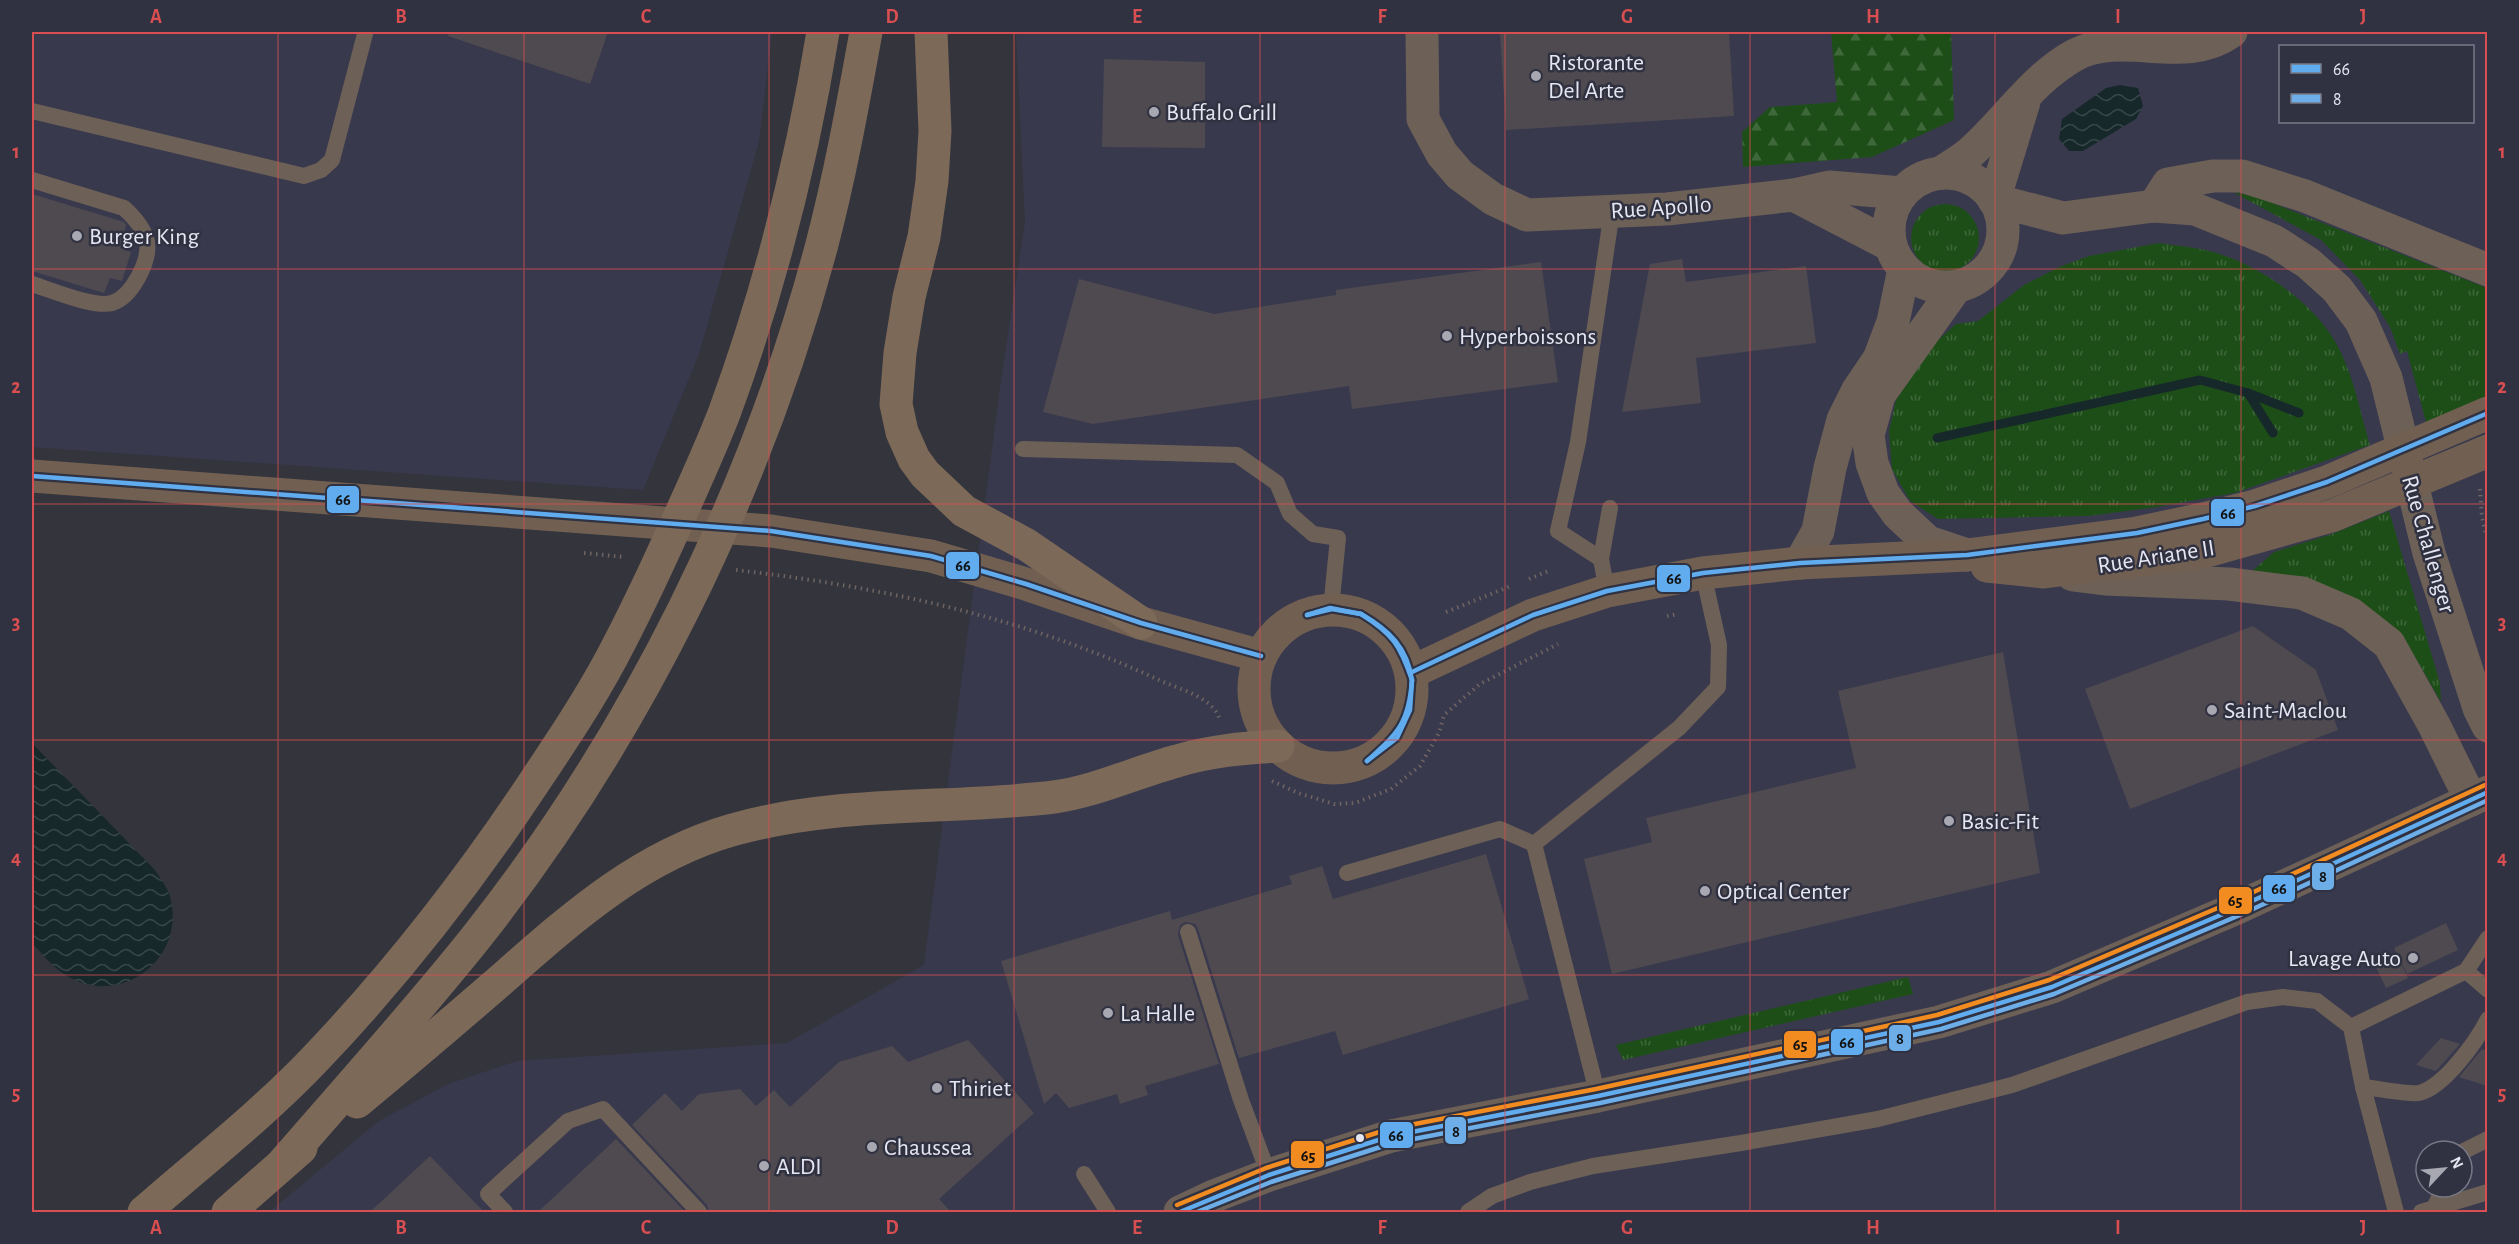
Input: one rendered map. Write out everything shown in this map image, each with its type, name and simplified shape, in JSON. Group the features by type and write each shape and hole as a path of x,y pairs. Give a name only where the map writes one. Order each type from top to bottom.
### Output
{"highway":[{"path":"144,1212 263,1109 313,1061 366,1004 429,928 501,832 566,734 610,661 689,496 724,413 770,273 810,110 823,32"},
{"path":"284,1162 479,934 549,837 653,669 735,499 788,357 820,248 849,128 866,32"},
{"path":"931,32 935,131 932,182 924,237 909,297 900,353 896,404 902,432 914,459 925,474 964,511 1027,545 1141,623"},
{"path":"228,1212 284,1162 433,1039 581,910 645,866 691,844 733,829 819,813 858,808 1057,796 1102,786 1177,760 1227,749 1278,746"}],"main road":[{"name":"Rue Ariane II","path":"1412,672 1533,615 1607,591 1704,573 1800,563 1968,555 2137,533 2255,506 2376,462 2487,413"},
{"name":"Rue Ariane II","path":"1917,559 2044,572 2203,552 2334,515 2483,453"},
{"path":"32,476 771,531 931,556 1026,584 1141,623 1261,656"},
{"path":"1332,609 1353,611 1374,620 1391,634 1404,651 1412,672 1413,694 1409,715 1399,734 1385,750 1367,761 1346,768 1325,768 1304,763 1278,746 1259,717 1254,696 1255,673 1270,640 1282,627 1297,618 1314,611 1332,609"}],"street":[{"name":"Rue Apollo","path":"1422,32 1423,120 1442,154 1460,175 1493,199 1527,215 1667,209 1794,195 1829,187 1902,193"},
{"path":"1800,563 1818,531 1830,468 1843,420 1858,390 1879,359 1893,322 1897,257 1889,227 1893,209 1902,193 1913,183 1941,173 1970,153 2026,94 2052,70 2076,54 2105,45 2175,48 2199,46 2230,32"},
{"path":"1994,200 2026,94"},
{"path":"1794,195 1897,257 1915,279 1942,288 1956,287 1981,275 1998,253 2002,226 1994,200 1984,188 1957,174 1941,173"},
{"path":"2154,206 2168,184 2214,176 2242,176 2305,196 2487,270"},
{"name":"Rue Challenger","path":"1994,200 2063,218 2154,206 2195,209 2274,241 2308,263 2337,290 2361,321 2386,378 2429,553 2479,708 2487,726"},
{"path":"1956,287 1879,395 1868,435 1872,463 1883,492 1898,514 1928,542 1968,555"},
{"path":"1180,1212 1214,1196 1269,1176 1391,1136 1598,1096 1939,1022 2052,987 2237,908 2479,796 2434,725 2389,644 2351,614 2302,593 2229,584 2105,579 2044,572"}],"lane":[{"path":"32,111 304,176 321,170 332,160 365,34"},
{"path":"32,180 124,208 134,217 147,244 146,257 135,285 111,303 95,303 32,284"},
{"path":"1601,559 1558,531 1578,442 1612,211"},
{"path":"1023,449 1237,455 1276,483 1290,514 1313,534 1338,538 1332,609"},
{"path":"1607,591 1601,559 1610,508"},
{"path":"1534,844 1679,728 1718,687 1719,645 1704,573"},
{"path":"1347,873 1500,829 1534,844"},
{"path":"1534,844 1598,1096"},
{"path":"1188,932 1241,1100 1269,1176"},
{"path":"2351,1027 2466,971 2487,938"},
{"path":"2466,971 2487,990"},
{"path":"1468,1212 1492,1196 1530,1182 1593,1166 1878,1119 2012,1085 2247,1002 2283,997 2317,1001 2351,1027 2363,1087 2396,1212"},
{"path":"2363,1087 2419,1093 2444,1078 2478,1038 2487,1019"},
{"path":"505,1212 488,1194 568,1121 603,1109 699,1212"},
{"path":"1084,1174 1108,1212"},
{"path":"2428,1210 2487,1192"}],"path":[{"path":"2483,453 2482,518 2487,541"},
{"path":"1446,612 1551,570"},
{"path":"1656,617 1678,614"},
{"path":"1269,780 1298,793 1334,804 1354,802 1391,789 1420,766 1439,733 1444,715 1480,684 1539,652 1566,641"}],"shaded area":[{"path":"32,32 772,32 759,141 699,354 643,490 32,447"},
{"path":"1016,32 2487,32 2487,1212 269,1212 379,1121 448,1084 517,1061 787,1043 924,965 1001,381 1025,222"}],"green space":[{"path":"1831,32 1951,32 1954,120 1872,157 1743,167 1742,132 1770,107 1837,102"},
{"path":"2233,192 2257,197 2487,288 2487,401 2428,430 2407,351 2400,354 2390,327 2360,280 2321,240"},
{"path":"1945,204 1958,206 1969,214 1977,225 1979,238 1977,251 1969,262 1958,270 1945,272 1932,270 1921,262 1913,251 1911,238 1913,225 1921,214 1932,206"},
{"path":"2159,243 2213,252 2246,264 2278,283 2306,306 2329,332 2344,358 2370,445 2235,493 2088,516 1938,519 1910,501 1892,469 1889,431 1896,400 1935,343 1956,324 1978,321 2024,285 2059,267 2089,256"},
{"path":"2389,511 2440,683 2441,702 2415,657 2383,619 2250,573 2274,552 2332,534"},
{"path":"1908,977 1913,994 1623,1060 1616,1045"}],"water":[{"path":"2120,85 2138,88 2143,106 2136,119 2083,151 2069,151 2059,139 2062,119 2106,88"},
{"path":"32,743 154,869 168,892 172,922 168,942 158,959 128,982 109,986 89,985 69,977 54,966 32,943"}],"building":[{"path":"449,32 608,32 590,84 448,36"},
{"path":"1500,32 1729,32 1734,116 1506,130"},
{"name":"Buffalo Grill","path":"1104,59 1205,62 1205,148 1102,147"},
{"name":"Burger King","path":"32,194 124,222 126,225 120,248 131,252 122,281 110,278 104,293 32,271"},
{"path":"1682,259 1686,282 1806,266 1816,343 1696,358 1701,403 1622,412 1650,264"},
{"path":"1541,262 1558,382 1352,409 1349,386 1093,424 1043,412 1079,279 1214,314 1336,295 1336,290"},
{"name":"Saint-Maclou","path":"2253,626 2316,670 2338,730 2130,809 2085,689"},
{"path":"2003,652 2040,873 1612,974 1584,859 1652,842 1646,818 1856,768 1838,691"},
{"path":"1486,854 1529,999 1343,1055 1335,1031 1239,1058 1198,929 1195,924 1185,922 1180,925 1178,935 1219,1064 1145,1086 1148,1095 1120,1104 1117,1094 1069,1108 1056,1093 1044,1104 1001,961 1170,911 1172,920 1292,884 1289,876 1322,866 1333,899"},
{"name":"Lavage Auto","path":"2446,923 2458,950 2407,974 2394,948"},
{"path":"2396,953 2408,978 2386,988 2374,963"},
{"path":"2441,1038 2460,1044 2436,1071 2416,1065"},
{"path":"968,1040 1034,1113 939,1199 951,1212 709,1212 707,1205 632,1125 665,1093 682,1111 699,1094 740,1089 756,1106 774,1090 790,1107 839,1062 892,1046 908,1062"},
{"path":"2482,1049 2487,1051 2487,1086 2459,1077"},
{"path":"616,1139 685,1212 538,1212"},
{"path":"430,1156 484,1212 370,1212"}],"waterway":[{"path":"1937,438 2200,380 2248,393 2299,413"},
{"path":"2248,393 2273,433"}],"transit line":[{"name":"66","path":"1412,672 1533,615 1607,591 1703,573 1800,563 1967,555 2137,533 2203,519 2255,506 2327,482 2488,413"},
{"name":"66","path":"32,476 771,531 931,556 1026,584 1141,623 1261,656"},
{"name":"66","path":"1307,615 1330,608 1361,614"},
{"name":"66","path":"1307,615 1332,609 1361,614"},
{"name":"66","path":"1361,614 1380,626 1395,641 1406,658 1412,680"},
{"name":"66","path":"1361,614 1381,628 1394,641 1412,680"},
{"name":"66","path":"1367,761 1387,743 1400,726 1408,707 1412,680"},
{"name":"66","path":"1367,761 1397,738 1410,710 1412,680"},
{"name":"65","path":"1177,1205 1266,1168 1389,1129 1596,1089 1937,1015 2049,980 2234,901 2485,785"},
{"name":"66","path":"1180,1212 1269,1175 1391,1136 1598,1096 1939,1022 2052,987 2237,908 2488,792"},
{"name":"8","path":"1197,1212 1271,1182 1393,1143 1600,1103 1941,1029 2054,994 2240,915 2488,800"}],"place":[{"name":"Ristorante Del Arte","path":"1536,76"},
{"name":"Buffalo Grill","path":"1154,112"},
{"name":"Burger King","path":"77,236"},
{"name":"Hyperboissons","path":"1447,336"},
{"name":"Saint-Maclou","path":"2212,710"},
{"name":"Basic-Fit","path":"1949,821"},
{"name":"Optical Center","path":"1705,891"},
{"name":"Lavage Auto","path":"2413,958"},
{"name":"La Halle","path":"1108,1013"},
{"name":"Thiriet","path":"937,1088"},
{"name":"Chaussea","path":"872,1147"},
{"name":"ALDI","path":"764,1166"}]}
